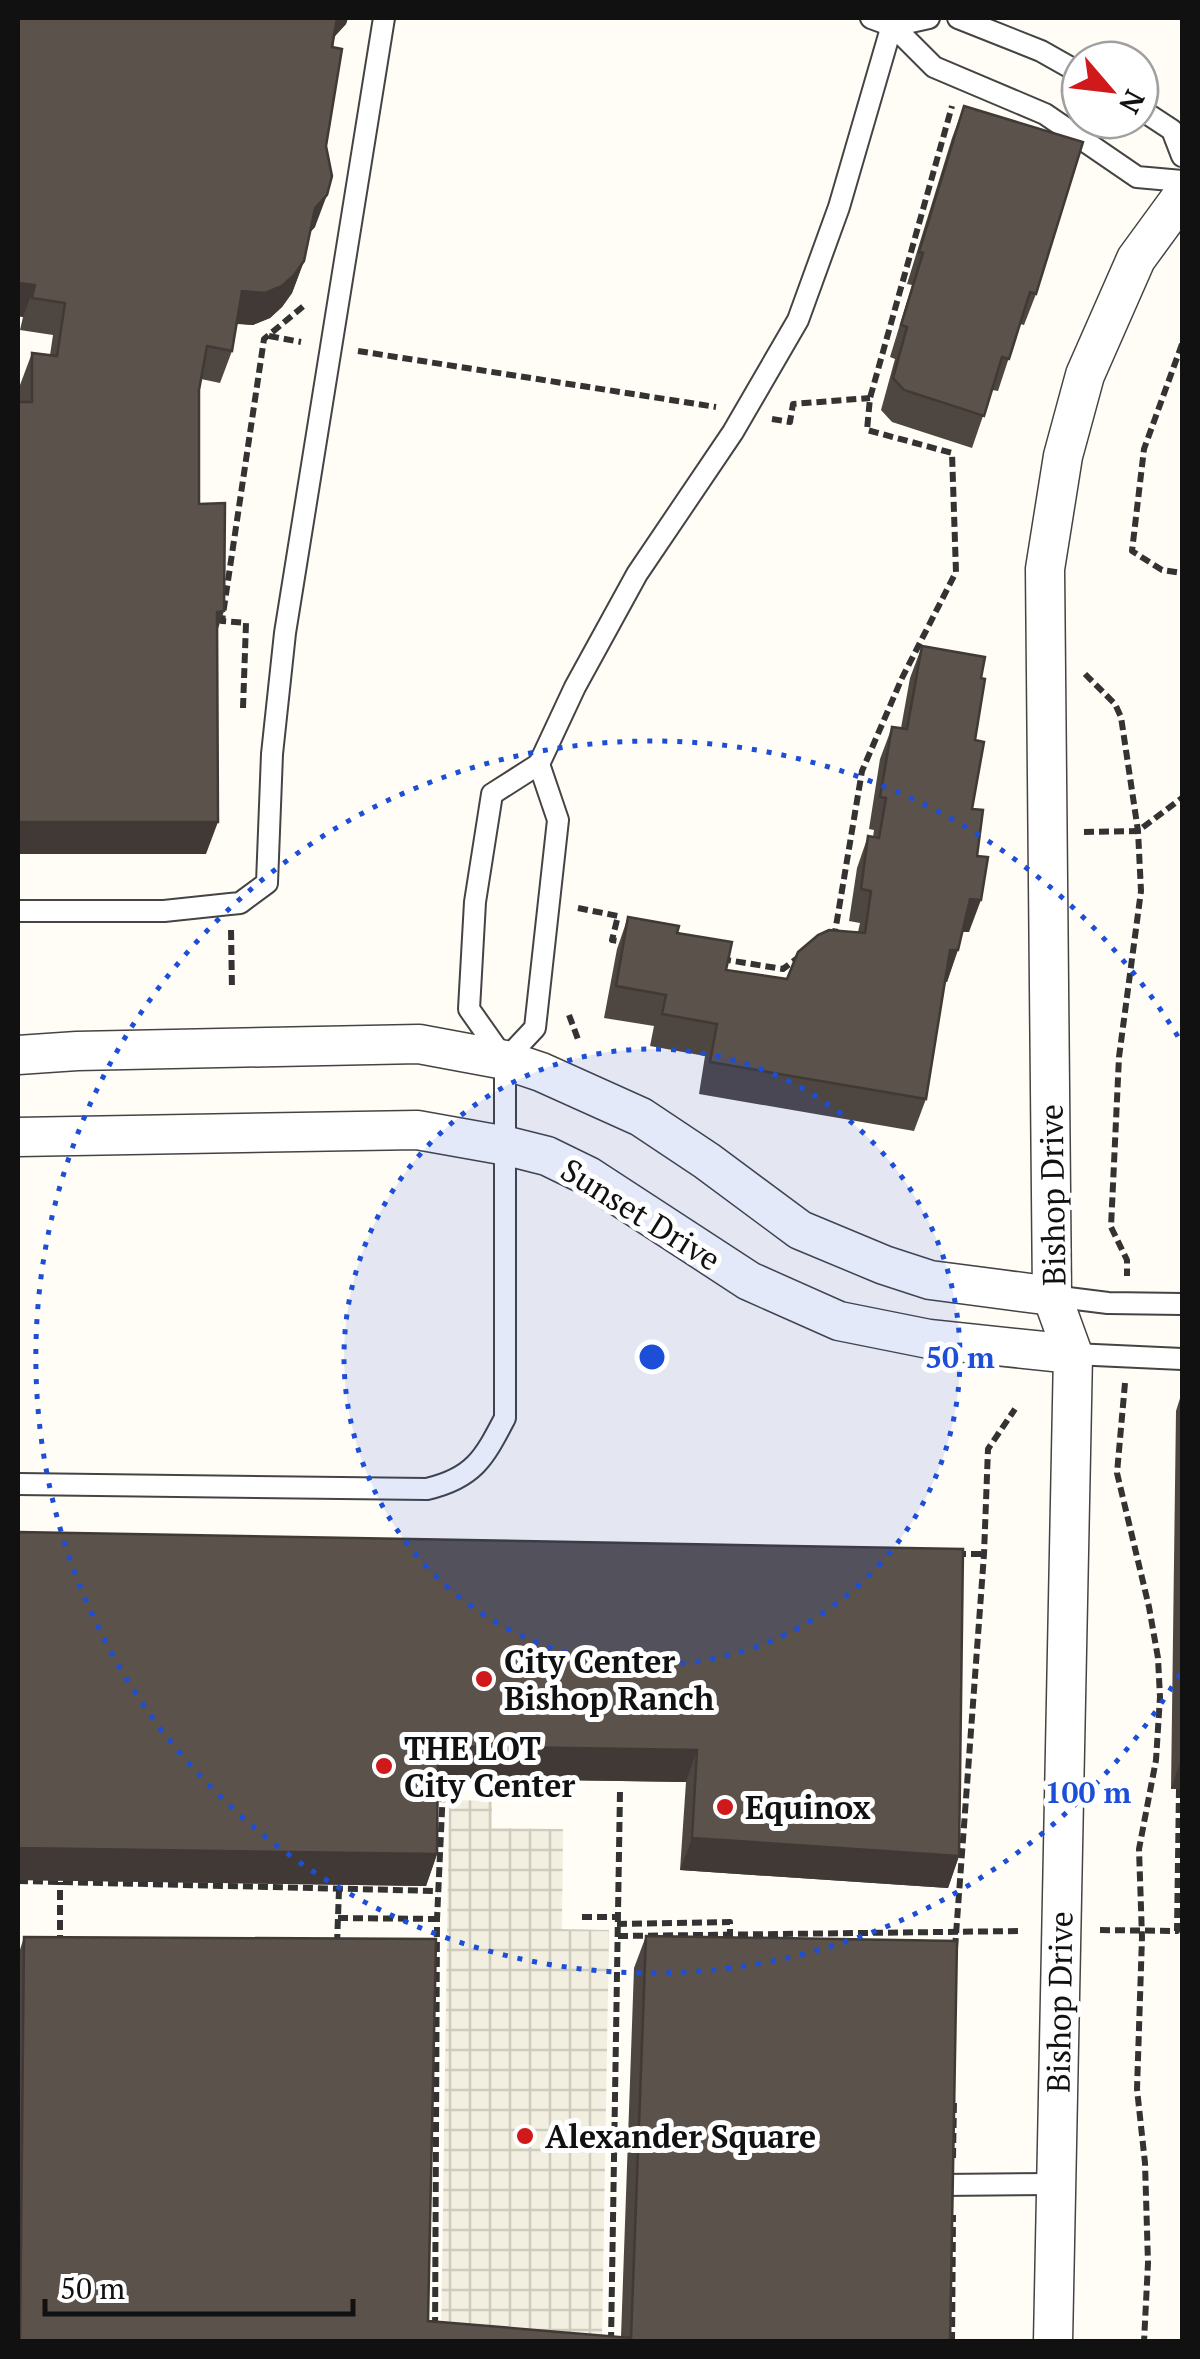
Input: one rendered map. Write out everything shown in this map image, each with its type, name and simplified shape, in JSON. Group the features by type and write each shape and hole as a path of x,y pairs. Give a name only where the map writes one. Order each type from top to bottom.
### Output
{"street":[{"name":"Bishop Drive","path":"1052,2342 1073,1354 1052,1296 1045,569 1064,456 1085,375 1136,260 1182,196"},
{"path":"18,1055 418,1044 505,1060 642,1117 800,1230 930,1280 1052,1296"},
{"name":"Sunset Drive","path":"18,1137 417,1130 507,1146 547,1156 588,1176 749,1281 840,1321 928,1338 1073,1354"}],"lane":[{"path":"18,911 164,910 236,903 268,882 272,754 285,633 384,18"},
{"path":"872,18 893,22 928,18"},
{"path":"958,18 1001,25 1060,61"},
{"path":"893,22 934,67 1045,114 1137,177 1182,181"},
{"path":"18,1484 428,1489 457,1482 485,1456 505,1418 505,1060 469,1009 475,902 492,794 538,764 636,574 744,413 798,320 839,208 893,22"},
{"path":"1160,122 1172,130 1182,156"},
{"path":"505,1060 534,1028 537,1009 558,820 538,764"},
{"path":"1052,1296 1182,1304"},
{"path":"1073,1354 1182,1359"},
{"path":"947,2185 1056,2184"}],"path":[{"path":"822,941 835,932 862,771 902,678 956,572 952,453 867,430 870,398 952,104 926,102 934,67"},
{"path":"242,721 246,623 222,621 264,339 308,303"},
{"path":"268,336 790,422 793,404 870,398"},
{"path":"1182,344 1144,449 1132,550 1162,570 1182,573"},
{"path":"1045,634 1115,704 1121,717 1138,832 1141,891 1119,1057 1111,1227 1127,1260 1127,1303"},
{"path":"1048,831 1138,832 1182,798"},
{"path":"232,989 236,903"},
{"path":"577,925 578,908 618,916 612,940 630,943"},
{"path":"717,958 783,968 809,950"},
{"path":"568,1012 579,1042"},
{"path":"1129,1358 1117,1473 1152,1624 1160,1698 1156,1760 1139,1850 1142,1929 1136,2089 1146,2162 1148,2263 1144,2342"},
{"path":"956,1951 988,1450 1015,1408"},
{"path":"944,1554 984,1554"},
{"path":"435,2342 437,1919 444,1789"},
{"path":"618,1936 1180,1930 1179,1789"},
{"path":"611,2342 620,1791"},
{"path":"18,1880 438,1892"},
{"path":"60,1882 60,1956"},
{"path":"337,1949 340,1890"},
{"path":"582,1917 730,1922 730,1935"},
{"path":"338,1918 437,1919"},
{"path":"422,1964 439,1964"},
{"path":"952,2342 947,2185 954,2091"}],"shaded area":[{"name":"Alexander Square","path":"449,1800 492,1801 492,1828 563,1829 562,1929 609,1930 602,2341 441,2342"}],"building":[{"path":"18,18 337,18 332,47 342,49 326,146 332,176 327,195 315,208 304,261 282,286 265,293 242,291 232,351 207,346 199,390 199,504 225,503 224,611 217,612 218,822 18,822 18,402 32,402 32,353 57,356 65,303 32,298 35,285 18,283"},
{"path":"964,106 1060,135 1060,140 1083,142 1036,294 1030,292 1009,359 1002,357 984,416 904,390 893,378 907,327 901,325 923,253 919,252"},
{"path":"922,646 985,657 975,740 984,742 972,809 983,810 977,856 988,857 981,900 970,899 958,950 950,950 926,1099 710,1062 717,1024 662,1014 666,995 616,986 628,917 679,926 677,933 732,942 726,970 787,979 798,952 818,935 829,930 865,933 871,891 861,889 868,836 879,838 886,798 880,797 892,727 907,729"},
{"name":"City Center Bishop Ranch","path":"18,1532 963,1549 959,1856 692,1838 697,1750 438,1746 437,1854 18,1848"},
{"path":"646,1936 957,1941 950,2342 20,2342 24,1937 436,1939 428,2321 631,2338"}],"place":[{"name":"City Center Bishop Ranch","path":"484,1679"},
{"name":"THE LOT City Center","path":"384,1766"},
{"name":"Equinox","path":"725,1807"},
{"name":"Alexander Square","path":"525,2136"}]}
